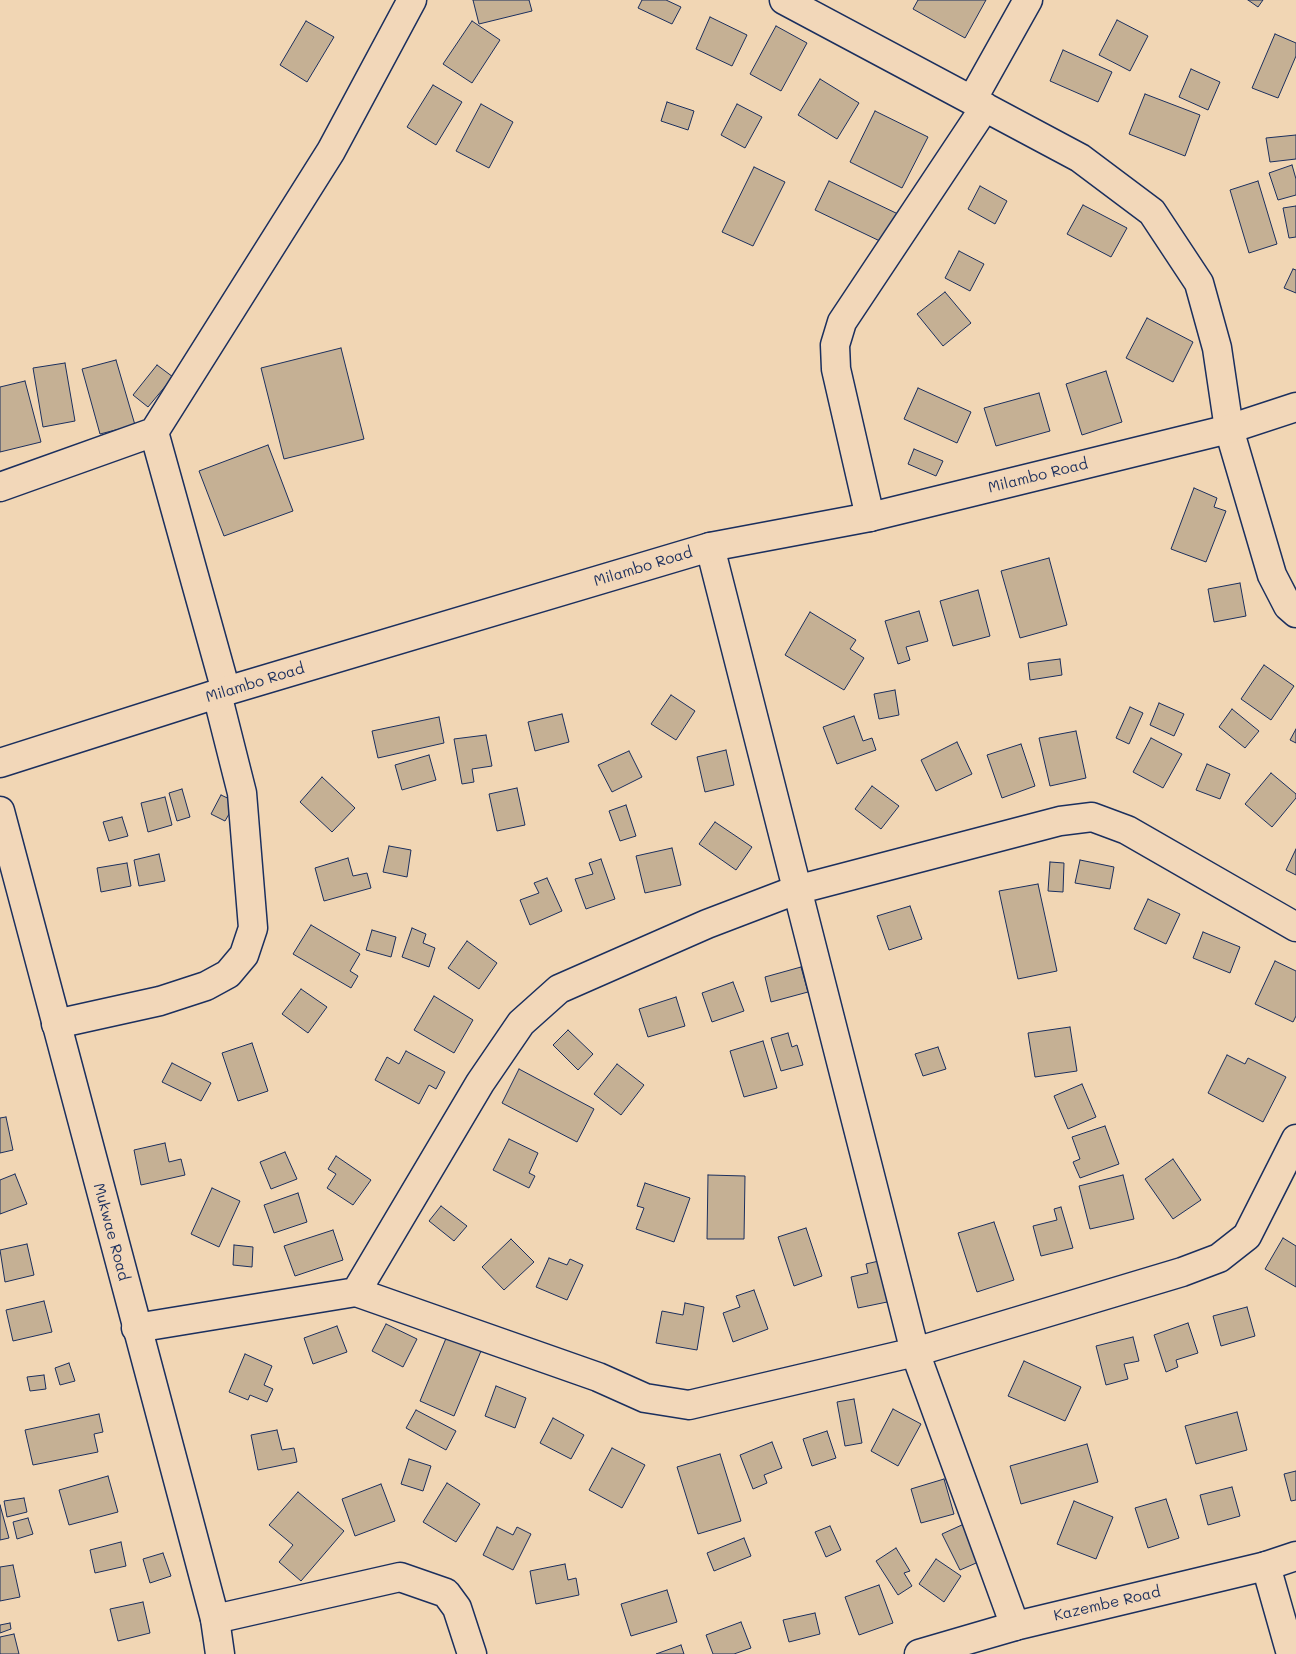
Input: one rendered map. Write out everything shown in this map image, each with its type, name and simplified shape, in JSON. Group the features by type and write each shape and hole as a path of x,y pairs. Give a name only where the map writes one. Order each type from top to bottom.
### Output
{"street":[{"path":"0,487 154,432 331,151 412,0"},
{"path":"784,0 1080,158 1152,212 1199,282 1217,348 1229,429 1272,575 1288,606 1296,613"},
{"path":"870,517 836,370 835,345 842,322 978,104 1028,0"},
{"name":"Milambo Road","path":"0,763 221,692 710,547 870,517 1229,429 1296,407"},
{"path":"56,1024 160,1001 206,986 228,974 244,955 253,928 242,793 221,692 154,432"},
{"path":"710,547 915,1352 1015,1626"},
{"name":"Mukwae Road","path":"0,811 214,1619 220,1654"},
{"path":"356,1292 480,1083 522,1023 559,989 707,924 796,890 1060,821 1092,818 1127,830 1296,927"},
{"path":"136,1328 356,1292 598,1377 646,1398 689,1405 915,1352 1182,1272 1220,1258 1247,1236 1296,1139"},
{"name":"Kazembe Road","path":"919,1654 1015,1626 1266,1566 1296,1556"},
{"path":"1266,1566 1291,1654"},
{"path":"214,1619 400,1577 446,1593 457,1608 472,1654"}],"building":[{"path":"473,0 529,0 532,11 479,24"},
{"path":"642,0 666,0 681,7 672,24 638,8"},
{"path":"918,0 986,0 965,38 913,9"},
{"path":"1248,0 1263,0 1258,7"},
{"path":"710,17 747,35 732,66 696,49"},
{"path":"1117,20 1148,36 1130,71 1099,55"},
{"path":"306,21 334,37 307,82 280,65"},
{"path":"472,21 500,40 472,83 443,64"},
{"path":"776,26 807,43 781,91 750,74"},
{"path":"1275,34 1296,43 1296,56 1278,98 1252,88"},
{"path":"1063,50 1112,72 1098,102 1050,81"},
{"path":"1191,69 1220,82 1208,110 1179,97"},
{"path":"820,79 859,103 837,139 798,115"},
{"path":"433,85 462,102 436,145 407,127"},
{"path":"1145,94 1200,115 1185,156 1129,134"},
{"path":"667,102 694,111 688,130 661,121"},
{"path":"481,104 513,122 489,168 456,151"},
{"path":"737,104 762,117 745,148 721,135"},
{"path":"875,111 928,137 902,188 850,162"},
{"path":"1296,135 1296,159 1270,162 1266,138"},
{"path":"1292,165 1296,179 1296,195 1278,200 1269,173"},
{"path":"754,167 785,182 753,246 722,232"},
{"path":"829,181 898,214 884,243 815,210"},
{"path":"1258,181 1277,244 1249,253 1230,190"},
{"path":"980,186 1007,201 995,224 968,209"},
{"path":"1083,205 1127,228 1111,257 1067,234"},
{"path":"1296,206 1296,237 1289,238 1283,208"},
{"path":"959,251 984,264 970,291 945,278"},
{"path":"1293,269 1296,270 1296,293 1284,288"},
{"path":"945,292 971,323 943,346 917,314"},
{"path":"1147,318 1193,342 1173,382 1126,358"},
{"path":"341,348 364,439 284,459 261,368"},
{"path":"116,360 135,425 100,434 82,369"},
{"path":"65,363 75,421 43,427 33,368"},
{"path":"157,365 173,377 148,407 133,395"},
{"path":"1106,371 1122,422 1082,435 1066,384"},
{"path":"25,381 41,442 0,452 0,387"},
{"path":"918,388 971,412 957,443 904,419"},
{"path":"1039,393 1050,431 996,446 984,408"},
{"path":"268,445 293,511 224,536 199,471"},
{"path":"914,449 943,461 936,476 908,464"},
{"path":"1194,488 1217,498 1214,507 1226,511 1206,562 1171,549"},
{"path":"1049,558 1067,625 1020,638 1001,571"},
{"path":"1240,583 1246,616 1214,622 1208,589"},
{"path":"978,590 990,636 953,646 940,601"},
{"path":"919,611 928,641 906,647 910,660 898,664 885,621"},
{"path":"810,612 856,640 850,649 864,658 844,690 785,655"},
{"path":"1060,659 1062,675 1030,680 1028,663"},
{"path":"1264,665 1294,686 1271,720 1241,699"},
{"path":"895,690 899,715 879,719 874,694"},
{"path":"671,695 695,711 676,740 651,724"},
{"path":"1159,703 1184,714 1174,736 1150,725"},
{"path":"1130,707 1143,713 1129,744 1116,738"},
{"path":"1232,709 1259,731 1245,748 1219,727"},
{"path":"562,714 569,742 535,751 528,722"},
{"path":"854,716 863,741 872,738 876,750 837,764 823,727"},
{"path":"439,717 444,743 378,758 372,731"},
{"path":"1296,729 1296,743 1290,740"},
{"path":"1076,731 1086,778 1050,786 1039,738"},
{"path":"486,735 492,766 472,769 474,782 462,784 454,739"},
{"path":"1151,738 1182,754 1163,788 1133,772"},
{"path":"957,742 972,774 936,791 921,760"},
{"path":"1021,744 1035,786 1002,798 987,755"},
{"path":"726,750 734,785 705,792 697,757"},
{"path":"629,751 642,777 612,792 598,765"},
{"path":"429,755 436,780 402,790 395,765"},
{"path":"1207,764 1230,774 1220,799 1196,790"},
{"path":"1271,773 1296,794 1296,798 1272,827 1245,804"},
{"path":"322,777 355,808 332,832 300,802"},
{"path":"872,786 899,806 881,829 855,809"},
{"path":"517,788 525,825 497,831 489,794"},
{"path":"182,789 190,817 177,821 169,793"},
{"path":"221,795 236,802 225,821 211,814"},
{"path":"165,797 172,825 148,832 141,803"},
{"path":"626,805 636,836 620,841 609,811"},
{"path":"122,817 128,836 109,841 103,822"},
{"path":"715,822 752,847 736,870 699,844"},
{"path":"389,846 411,850 407,877 383,872"},
{"path":"672,848 681,885 645,893 636,856"},
{"path":"1296,849 1296,875 1286,870"},
{"path":"159,854 165,881 139,886 134,860"},
{"path":"348,858 353,876 367,873 371,888 324,901 315,868"},
{"path":"601,859 615,899 586,909 575,879 593,874 589,863"},
{"path":"1080,860 1114,867 1110,889 1075,883"},
{"path":"1050,862 1064,863 1063,892 1048,891"},
{"path":"127,863 131,886 101,892 97,868"},
{"path":"547,878 562,911 530,925 520,900 539,893 534,883"},
{"path":"1038,884 1057,971 1018,979 999,891"},
{"path":"1148,899 1180,914 1166,944 1134,929"},
{"path":"910,906 922,939 889,950 877,916"},
{"path":"311,925 360,954 350,971 358,976 351,988 293,954"},
{"path":"412,928 426,934 423,943 435,948 429,967 402,957"},
{"path":"372,930 396,937 391,957 366,950"},
{"path":"1203,932 1240,947 1230,973 1193,958"},
{"path":"467,941 497,963 479,989 448,968"},
{"path":"1275,961 1296,971 1296,1016 1293,1022 1255,1004"},
{"path":"801,967 808,992 771,1002 765,977"},
{"path":"733,982 744,1011 712,1022 702,993"},
{"path":"301,989 327,1007 308,1033 282,1014"},
{"path":"434,996 473,1020 454,1053 414,1030"},
{"path":"676,997 685,1026 648,1037 639,1009"},
{"path":"1070,1027 1077,1071 1035,1077 1028,1033"},
{"path":"568,1030 593,1054 578,1070 553,1045"},
{"path":"788,1033 792,1047 797,1045 803,1065 781,1071 771,1038"},
{"path":"763,1041 777,1088 744,1097 730,1051"},
{"path":"252,1043 268,1091 238,1101 222,1053"},
{"path":"938,1047 946,1069 923,1076 915,1054"},
{"path":"406,1051 445,1072 436,1089 429,1085 419,1104 375,1080 387,1057 399,1064"},
{"path":"1227,1055 1245,1064 1248,1058 1286,1077 1263,1122 1208,1093"},
{"path":"172,1063 211,1083 201,1101 162,1082"},
{"path":"617,1064 644,1085 621,1115 594,1094"},
{"path":"519,1069 594,1109 577,1142 502,1103"},
{"path":"1082,1084 1096,1117 1068,1129 1054,1096"},
{"path":"6,1117 13,1150 0,1153 0,1118"},
{"path":"1105,1126 1119,1164 1080,1178 1073,1162 1080,1159 1072,1137"},
{"path":"509,1139 538,1153 529,1173 535,1176 529,1188 493,1170"},
{"path":"165,1143 169,1162 181,1159 185,1175 141,1185 134,1150"},
{"path":"285,1152 297,1179 271,1189 260,1162"},
{"path":"336,1156 371,1180 353,1205 327,1188 336,1174 328,1169"},
{"path":"1173,1159 1201,1200 1173,1219 1145,1179"},
{"path":"15,1174 27,1204 0,1214 0,1180"},
{"path":"708,1175 745,1176 744,1239 707,1239"},
{"path":"1123,1175 1134,1219 1090,1229 1079,1186"},
{"path":"645,1183 690,1198 674,1242 636,1229 644,1208 637,1206"},
{"path":"212,1188 240,1201 219,1247 191,1234"},
{"path":"298,1193 307,1222 274,1233 264,1205"},
{"path":"441,1206 467,1226 454,1241 429,1221"},
{"path":"1061,1207 1073,1248 1041,1256 1033,1226 1057,1220 1054,1209"},
{"path":"994,1222 1014,1280 977,1292 958,1233"},
{"path":"806,1228 822,1276 794,1286 778,1237"},
{"path":"333,1230 343,1260 295,1276 284,1246"},
{"path":"1283,1238 1296,1246 1296,1287 1265,1269"},
{"path":"511,1239 534,1262 504,1290 482,1267"},
{"path":"27,1244 34,1275 5,1282 0,1250"},
{"path":"234,1245 253,1247 252,1267 233,1265"},
{"path":"549,1258 567,1265 570,1259 583,1265 567,1300 536,1287"},
{"path":"883,1260 892,1301 858,1308 851,1277 868,1273 866,1264"},
{"path":"754,1290 768,1329 733,1342 723,1313 740,1307 736,1296"},
{"path":"44,1301 52,1332 13,1341 6,1310"},
{"path":"685,1303 704,1307 697,1350 656,1343 662,1311 683,1315"},
{"path":"1247,1307 1255,1336 1221,1346 1213,1316"},
{"path":"1188,1323 1198,1353 1176,1360 1178,1367 1166,1372 1154,1335"},
{"path":"386,1324 417,1339 403,1367 372,1351"},
{"path":"337,1326 347,1352 313,1364 304,1338"},
{"path":"447,1336 481,1351 454,1416 420,1401"},
{"path":"1133,1337 1139,1361 1124,1364 1128,1379 1106,1385 1096,1346"},
{"path":"245,1354 272,1366 264,1385 273,1389 267,1402 250,1395 248,1400 229,1392"},
{"path":"1024,1361 1081,1387 1065,1421 1008,1396"},
{"path":"69,1363 75,1381 60,1385 55,1368"},
{"path":"44,1375 46,1389 30,1391 27,1377"},
{"path":"496,1386 526,1398 515,1428 485,1416"},
{"path":"854,1399 862,1443 845,1446 837,1402"},
{"path":"893,1409 921,1424 898,1466 871,1451"},
{"path":"416,1410 456,1431 446,1450 406,1428"},
{"path":"1237,1412 1247,1450 1196,1464 1185,1426"},
{"path":"99,1414 103,1432 94,1434 98,1452 33,1465 25,1430"},
{"path":"553,1418 584,1435 571,1459 540,1443"},
{"path":"277,1430 282,1450 294,1448 297,1462 258,1470 251,1435"},
{"path":"827,1431 836,1458 812,1466 803,1439"},
{"path":"772,1442 782,1468 764,1475 767,1483 753,1489 740,1455"},
{"path":"1087,1444 1098,1482 1021,1504 1010,1466"},
{"path":"612,1448 645,1465 622,1508 589,1490"},
{"path":"720,1454 741,1521 698,1534 677,1467"},
{"path":"409,1459 431,1466 423,1491 401,1484"},
{"path":"1296,1471 1296,1500 1291,1501 1284,1474"},
{"path":"108,1476 118,1512 69,1525 59,1490"},
{"path":"944,1479 954,1514 921,1523 911,1489"},
{"path":"447,1483 480,1504 456,1542 423,1522"},
{"path":"381,1484 395,1521 355,1536 342,1499"},
{"path":"1232,1487 1240,1516 1208,1525 1200,1495"},
{"path":"298,1492 344,1531 301,1581 279,1562 293,1545 269,1525"},
{"path":"24,1498 27,1512 7,1517 4,1501"},
{"path":"1166,1499 1179,1538 1148,1548 1135,1508"},
{"path":"1074,1501 1113,1517 1096,1559 1057,1544"},
{"path":"0,1505 9,1538 0,1540"},
{"path":"28,1518 33,1534 17,1539 13,1522"},
{"path":"964,1524 983,1560 960,1570 942,1534"},
{"path":"830,1526 841,1550 826,1557 815,1532"},
{"path":"497,1527 513,1535 517,1527 531,1534 513,1570 483,1555"},
{"path":"744,1538 751,1556 714,1571 707,1553"},
{"path":"121,1542 126,1566 95,1573 90,1550"},
{"path":"896,1548 910,1571 904,1573 912,1586 898,1595 876,1561"},
{"path":"163,1553 171,1576 150,1583 143,1559"},
{"path":"936,1559 961,1576 944,1602 919,1584"},
{"path":"565,1564 568,1580 576,1578 579,1595 536,1604 530,1571"},
{"path":"13,1565 20,1597 0,1601 0,1567"},
{"path":"879,1585 893,1623 859,1635 845,1597"},
{"path":"667,1590 677,1622 631,1636 621,1604"},
{"path":"143,1602 150,1633 118,1641 110,1609"},
{"path":"815,1613 820,1634 789,1642 783,1620"},
{"path":"741,1622 751,1648 734,1654 713,1654 706,1635"},
{"path":"10,1623 11,1629 0,1633 0,1625"},
{"path":"14,1634 19,1654 0,1654 0,1637"},
{"path":"681,1645 684,1654 656,1654"}]}
